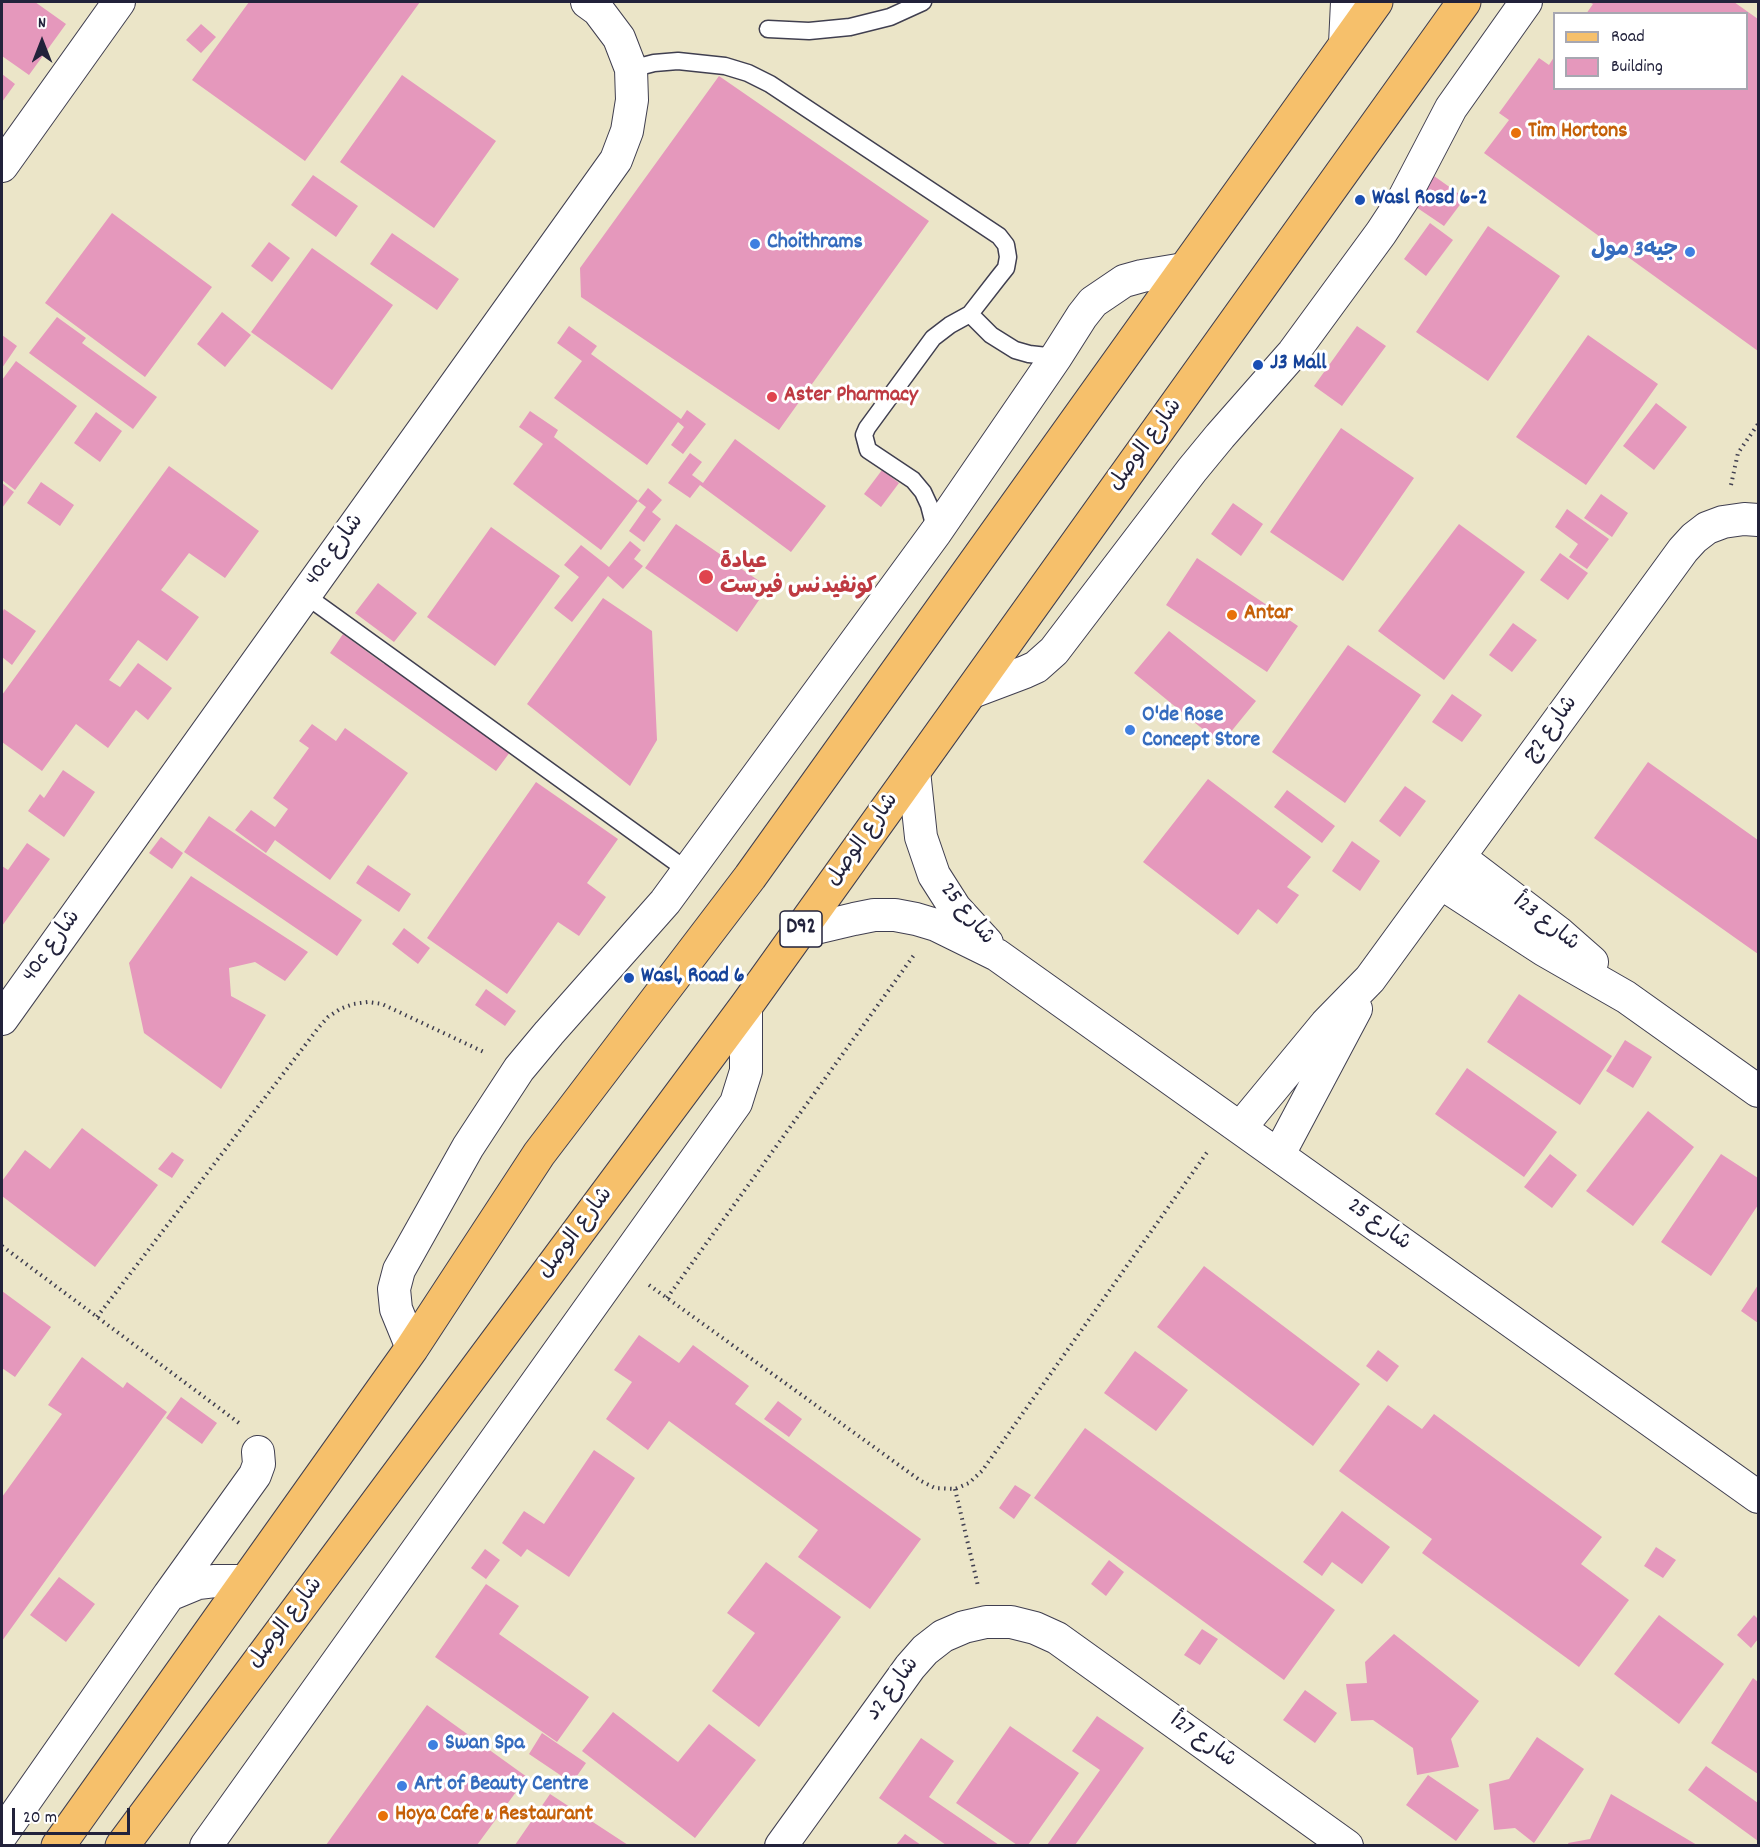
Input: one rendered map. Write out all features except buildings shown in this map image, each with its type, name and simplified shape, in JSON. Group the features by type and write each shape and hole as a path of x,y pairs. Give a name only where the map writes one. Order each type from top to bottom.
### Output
{"main road":[{"path":"58,1845 412,1348 539,1154 750,877 1376,2"},
{"name":"شارع الوصل","path":"122,1845 746,1006 1464,2"}],"street":[{"path":"2,166 119,2"},
{"name":"40c شارع","path":"2,1019 616,160 627,131 632,100 631,69 619,38 598,10 587,2"},
{"path":"1345,44 1347,2"},
{"path":"972,692 1036,667 1054,651 1213,444 1293,354 1368,252 1404,198 1451,108 1526,2"},
{"path":"412,1348 394,1299 399,1270 468,1147 519,1069 632,941 688,871 936,532 1056,357 1082,315 1093,302 1124,281 1184,269"},
{"name":"شارع 2ج","path":"1235,1124 1370,979 1694,537 1707,528 1723,522 1758,520"},
{"name":"شارع 25","path":"914,771 921,837 934,875 956,908 997,955"},
{"name":"شارع 23أ","path":"1459,857 1559,933 1590,960 1626,997"},
{"name":"شارع 23أ","path":"1441,883 1544,950 1626,997 1758,1090"},
{"name":"شارع 25","path":"799,932 874,915 905,917 936,925 997,955 1758,1497"},
{"name":"شارع 2ج","path":"1279,1154 1370,979"},
{"path":"207,1845 736,1103 746,1071 746,1006"},
{"path":"2,1834 255,1475 259,1464 258,1452"},
{"path":"169,1595 198,1583 246,1581"},
{"name":"شارع 2د","path":"781,1845 910,1666 943,1636 964,1627 986,1622 1011,1622 1035,1628 1057,1638"},
{"name":"شارع 27أ","path":"1057,1638 1328,1840"}],"lane":[{"path":"768,29 809,31 850,27 890,17 922,2"},
{"path":"631,69 654,63 678,61 725,66 748,73 770,84 999,236 1006,245 1008,257 1006,268 970,314 933,338 864,435 868,450 913,480 923,492 936,532"},
{"path":"970,314 991,335 1015,350 1056,357"},
{"path":"304,595 688,871"}],"path":[{"path":"1723,522 1738,453 1758,424"},
{"path":"667,1299 936,925"},
{"path":"97,1317 319,1027 340,1009 368,1002 382,1004 519,1069"},
{"path":"622,1264 667,1299 921,1480 935,1488 955,1489 969,1483 982,1471 1235,1124"},
{"path":"2,1246 230,1414 251,1437 258,1452"},
{"path":"955,1489 986,1622"}],"place":[{"name":"Tim Hortons","path":"1516,133"},
{"name":"Wasl Rosd 6-2","path":"1360,200"},
{"name":"Choithrams","path":"755,244"},
{"name":"جيه3 مول","path":"1690,252"},
{"name":"J3 Mall","path":"1258,365"},
{"name":"Aster Pharmacy","path":"772,397"},
{"name":"عيادة كونفيدنس فيرست","path":"706,577"},
{"name":"Antar","path":"1232,615"},
{"name":"O'de Rose Concept Store","path":"1130,730"},
{"name":"Wasl, Road 6","path":"629,978"},
{"name":"Swan Spa","path":"433,1745"},
{"name":"Art of Beauty Centre","path":"402,1786"},
{"name":"Hoya Cafe & Restaurant","path":"383,1816"}]}
